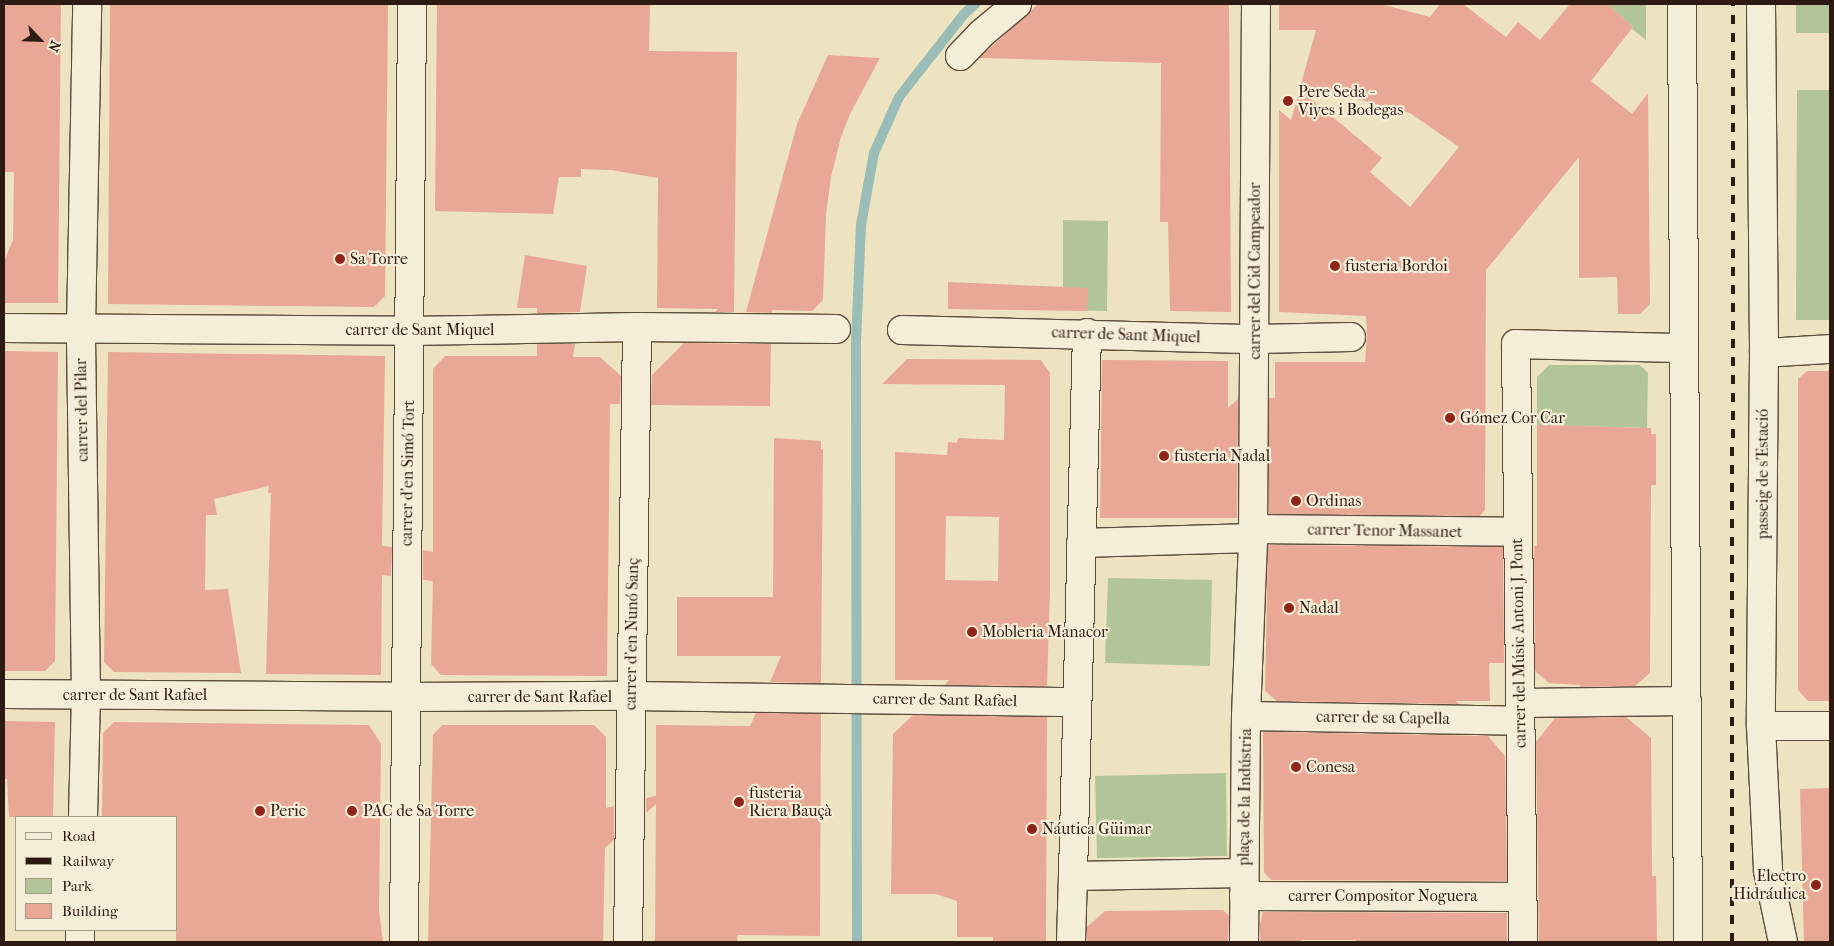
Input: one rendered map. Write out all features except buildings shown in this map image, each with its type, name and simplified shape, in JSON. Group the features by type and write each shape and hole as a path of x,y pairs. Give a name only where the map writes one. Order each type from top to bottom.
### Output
{"street":[{"name":"carrer del Pilar","path":"83,816 86,695 81,328 87,4"},
{"name":"carrer d'en Simó Tort","path":"404,942 412,4"},
{"path":"960,56 981,34 1017,4"},
{"name":"carrer del Cid Campeador","path":"1253,534 1256,4"},
{"path":"1682,4 1688,942"},
{"name":"passeig de s'Estació","path":"1761,4 1764,353 1762,726 1768,871 1783,942"},
{"name":"carrer de Sant Miquel","path":"4,328 409,331 637,327 836,329"},
{"name":"carrer d'en Nunó Sanç","path":"628,942 637,327"},
{"name":"carrer de Sant Miquel","path":"902,330 1087,333 1255,339 1351,337"},
{"path":"1071,942 1087,333"},
{"name":"carrer del Músic Antoni J. Pont","path":"1523,942 1516,344 1684,348"},
{"path":"1764,353 1830,349"},
{"name":"carrer Tenor Massanet","path":"1253,534 1518,532"},
{"path":"1081,543 1253,534"},
{"name":"plaça de la Indústria","path":"1073,876 1244,884 1246,716 1253,534"},
{"name":"carrer de Sant Rafael","path":"4,694 406,697 631,696 1077,702"},
{"name":"carrer de sa Capella","path":"1246,716 1520,712 1687,701"},
{"path":"1762,726 1830,726"},
{"path":"1244,884 1244,942"},
{"name":"carrer Compositor Noguera","path":"1244,884 1522,897"}],"green space":[{"path":"1607,4 1646,4 1646,40 1632,29 1633,27"},
{"path":"1796,4 1830,4 1830,33 1796,33"},
{"path":"1797,90 1830,90 1830,320 1796,320"},
{"path":"1063,220 1108,221 1107,311 1063,310"},
{"path":"1549,365 1640,365 1648,373 1647,428 1537,425 1537,377"},
{"path":"1108,578 1212,580 1210,666 1105,663"},
{"path":"1226,773 1227,856 1097,858 1095,776"}],"waterway":[{"path":"857,942 856,343 861,225 874,153 899,97 964,14 975,4"}],"railway":[{"path":"1732,942 1733,4"}],"place":[{"name":"Pere Seda - Viyes i Bodegas","path":"1288,101"},
{"name":"Sa Torre","path":"340,259"},
{"name":"fusteria Bordoi","path":"1335,266"},
{"name":"Gómez Cor Car","path":"1450,418"},
{"name":"fusteria Nadal","path":"1164,456"},
{"name":"Ordinas","path":"1296,501"},
{"name":"Nadal","path":"1289,608"},
{"name":"Mobleria Manacor","path":"972,632"},
{"name":"Conesa","path":"1296,767"},
{"name":"fusteria Riera Bauçà","path":"739,802"},
{"name":"Peric","path":"260,811"},
{"name":"PAC de Sa Torre","path":"352,811"},
{"name":"Náutica Güimar","path":"1032,829"},
{"name":"Electro Hidráulica","path":"1816,885"}]}
